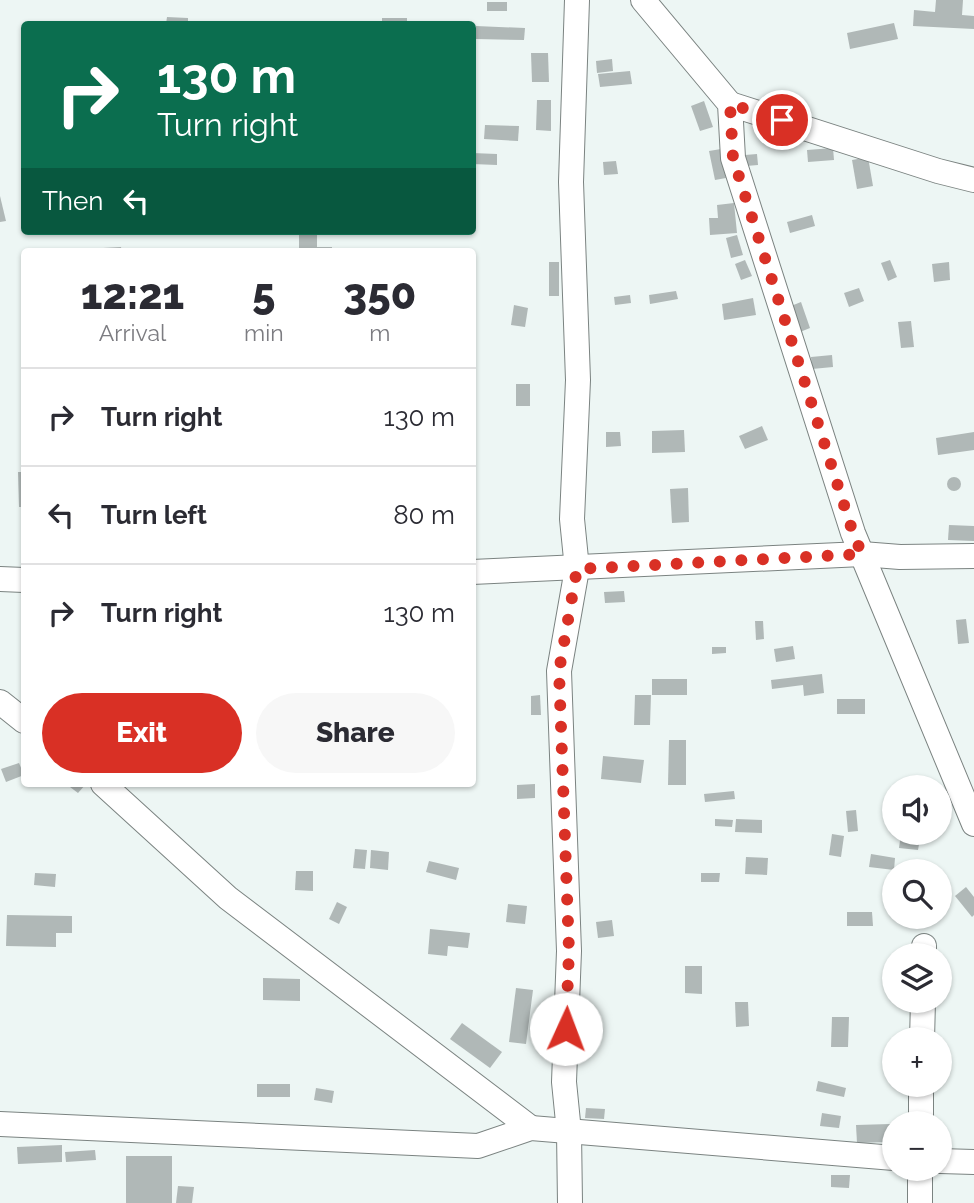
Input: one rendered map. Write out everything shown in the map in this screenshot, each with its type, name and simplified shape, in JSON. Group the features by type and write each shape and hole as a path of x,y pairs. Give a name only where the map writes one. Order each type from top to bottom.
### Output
{"street":[{"path":"570,1203 569,1132 564,1082 569,951 559,671 577,569 572,519 578,380 571,182 577,0"},
{"path":"643,0 730,104 938,171 974,180"},
{"path":"730,104 733,158 853,533 974,824"},
{"path":"476,572 862,554 900,557 974,556"},
{"path":"0,579 21,580"},
{"path":"0,702 21,719"},
{"path":"106,787 228,898 531,1128"},
{"path":"0,1124 478,1146 531,1128 882,1157"},
{"path":"952,1161 974,1162"},
{"path":"920,1181 920,1203"}],"building":[{"path":"936,0 963,0 962,15 974,16 974,29 913,26 914,10 935,12"},
{"path":"487,2 507,2 507,11 487,11"},
{"path":"167,17 188,18 188,21 166,21"},
{"path":"382,18 407,18 407,21 382,21"},
{"path":"894,23 898,39 850,49 847,33"},
{"path":"476,26 525,28 524,40 476,39"},
{"path":"531,53 548,53 549,82 532,82"},
{"path":"612,59 613,71 597,73 596,61"},
{"path":"630,71 632,84 600,87 598,74"},
{"path":"537,100 551,100 551,131 536,130"},
{"path":"704,101 713,127 700,131 691,106"},
{"path":"485,125 519,126 518,141 484,139"},
{"path":"833,148 834,160 808,162 807,150"},
{"path":"721,149 726,178 715,180 709,151"},
{"path":"476,153 497,154 497,165 476,164"},
{"path":"757,154 758,165 746,166 745,155"},
{"path":"868,157 873,186 857,189 852,160"},
{"path":"616,161 618,174 604,175 603,162"},
{"path":"0,196 6,221 0,222"},
{"path":"734,203 737,233 710,235 709,218 718,218 717,205"},
{"path":"812,215 815,226 790,233 787,222"},
{"path":"299,235 317,235 317,247 332,247 332,248 299,248"},
{"path":"737,235 743,255 731,258 726,238"},
{"path":"745,260 752,276 741,280 735,264"},
{"path":"890,260 897,277 888,281 881,263"},
{"path":"549,262 559,262 559,296 549,296"},
{"path":"949,262 950,280 934,282 932,264"},
{"path":"859,288 864,301 849,307 844,293"},
{"path":"676,291 678,299 650,304 649,295"},
{"path":"630,295 631,303 615,305 614,297"},
{"path":"753,298 756,315 724,320 722,304"},
{"path":"801,302 810,328 800,332 791,306"},
{"path":"514,305 528,308 525,327 511,325"},
{"path":"911,321 914,347 901,348 898,322"},
{"path":"832,355 833,367 812,369 811,357"},
{"path":"516,384 530,384 530,406 516,406"},
{"path":"762,426 768,440 745,449 739,436"},
{"path":"684,430 685,452 652,453 652,431"},
{"path":"606,432 620,432 621,446 606,447"},
{"path":"974,432 974,450 938,455 936,438"},
{"path":"18,472 21,472 21,507"},
{"path":"954,477 959,479 959,489 954,491 949,489 947,484 949,479"},
{"path":"688,488 689,522 672,523 670,489"},
{"path":"949,525 974,526 974,541 948,540"},
{"path":"624,591 625,602 605,603 604,592"},
{"path":"966,619 969,643 958,644 956,620"},
{"path":"755,621 763,621 764,639 756,640"},
{"path":"793,646 795,659 776,662 774,649"},
{"path":"712,647 726,647 726,653 712,654"},
{"path":"822,674 824,693 804,696 803,685 772,689 771,680"},
{"path":"652,679 687,679 687,695 652,695"},
{"path":"540,695 541,715 531,715 531,696"},
{"path":"635,695 651,695 650,725 634,725"},
{"path":"837,699 865,699 865,714 837,714"},
{"path":"669,740 686,740 686,785 668,785"},
{"path":"603,756 644,760 641,783 601,779"},
{"path":"19,763 21,776 6,782 1,769"},
{"path":"535,784 535,798 517,799 517,785"},
{"path":"70,787 83,787 78,793"},
{"path":"734,791 735,799 705,802 704,794"},
{"path":"856,810 858,831 848,832 846,811"},
{"path":"715,819 733,820 732,827 715,826"},
{"path":"736,819 762,820 762,833 735,832"},
{"path":"832,834 844,836 841,857 829,855"},
{"path":"899,845 919,845 918,850 899,848"},
{"path":"355,849 367,850 365,869 353,868"},
{"path":"371,850 389,852 388,870 370,868"},
{"path":"871,854 895,858 882,859 882,869 869,867"},
{"path":"746,857 768,858 767,875 745,874"},
{"path":"429,861 459,868 456,880 426,872"},
{"path":"296,871 313,871 313,891 295,890"},
{"path":"35,873 56,874 55,887 34,885"},
{"path":"701,873 720,873 719,882 701,882"},
{"path":"966,887 974,897 972,917 955,896"},
{"path":"337,902 347,907 339,924 329,919"},
{"path":"508,904 527,906 525,924 506,922"},
{"path":"847,912 872,912 873,926 847,926"},
{"path":"7,915 72,916 72,933 56,933 56,947 6,946"},
{"path":"612,920 614,936 598,938 596,922"},
{"path":"430,929 470,933 468,948 448,946 447,956 428,954"},
{"path":"685,966 702,966 702,994 685,993"},
{"path":"263,978 300,979 300,1001 263,1000"},
{"path":"516,988 533,990 526,1044 509,1042"},
{"path":"735,1002 748,1002 749,1026 736,1027"},
{"path":"578,1011 597,1011 597,1042 577,1042"},
{"path":"832,1017 849,1017 848,1047 831,1047"},
{"path":"462,1023 502,1052 490,1068 450,1039"},
{"path":"818,1081 846,1088 844,1097 816,1091"},
{"path":"257,1084 290,1084 290,1097 257,1097"},
{"path":"316,1088 334,1091 332,1103 314,1100"},
{"path":"586,1108 605,1109 604,1119 585,1118"},
{"path":"822,1113 841,1116 839,1128 820,1126"},
{"path":"882,1124 882,1142 857,1143 856,1125"},
{"path":"62,1145 62,1162 18,1164 17,1147"},
{"path":"95,1150 96,1160 66,1162 65,1152"},
{"path":"126,1156 172,1156 172,1203 126,1203"},
{"path":"831,1175 850,1175 849,1188 831,1187"},
{"path":"178,1186 194,1187 192,1203 176,1203"}],"route":[{"path":"566,1029 569,951 559,671 577,569 862,554 733,158 730,104 782,120"}]}
